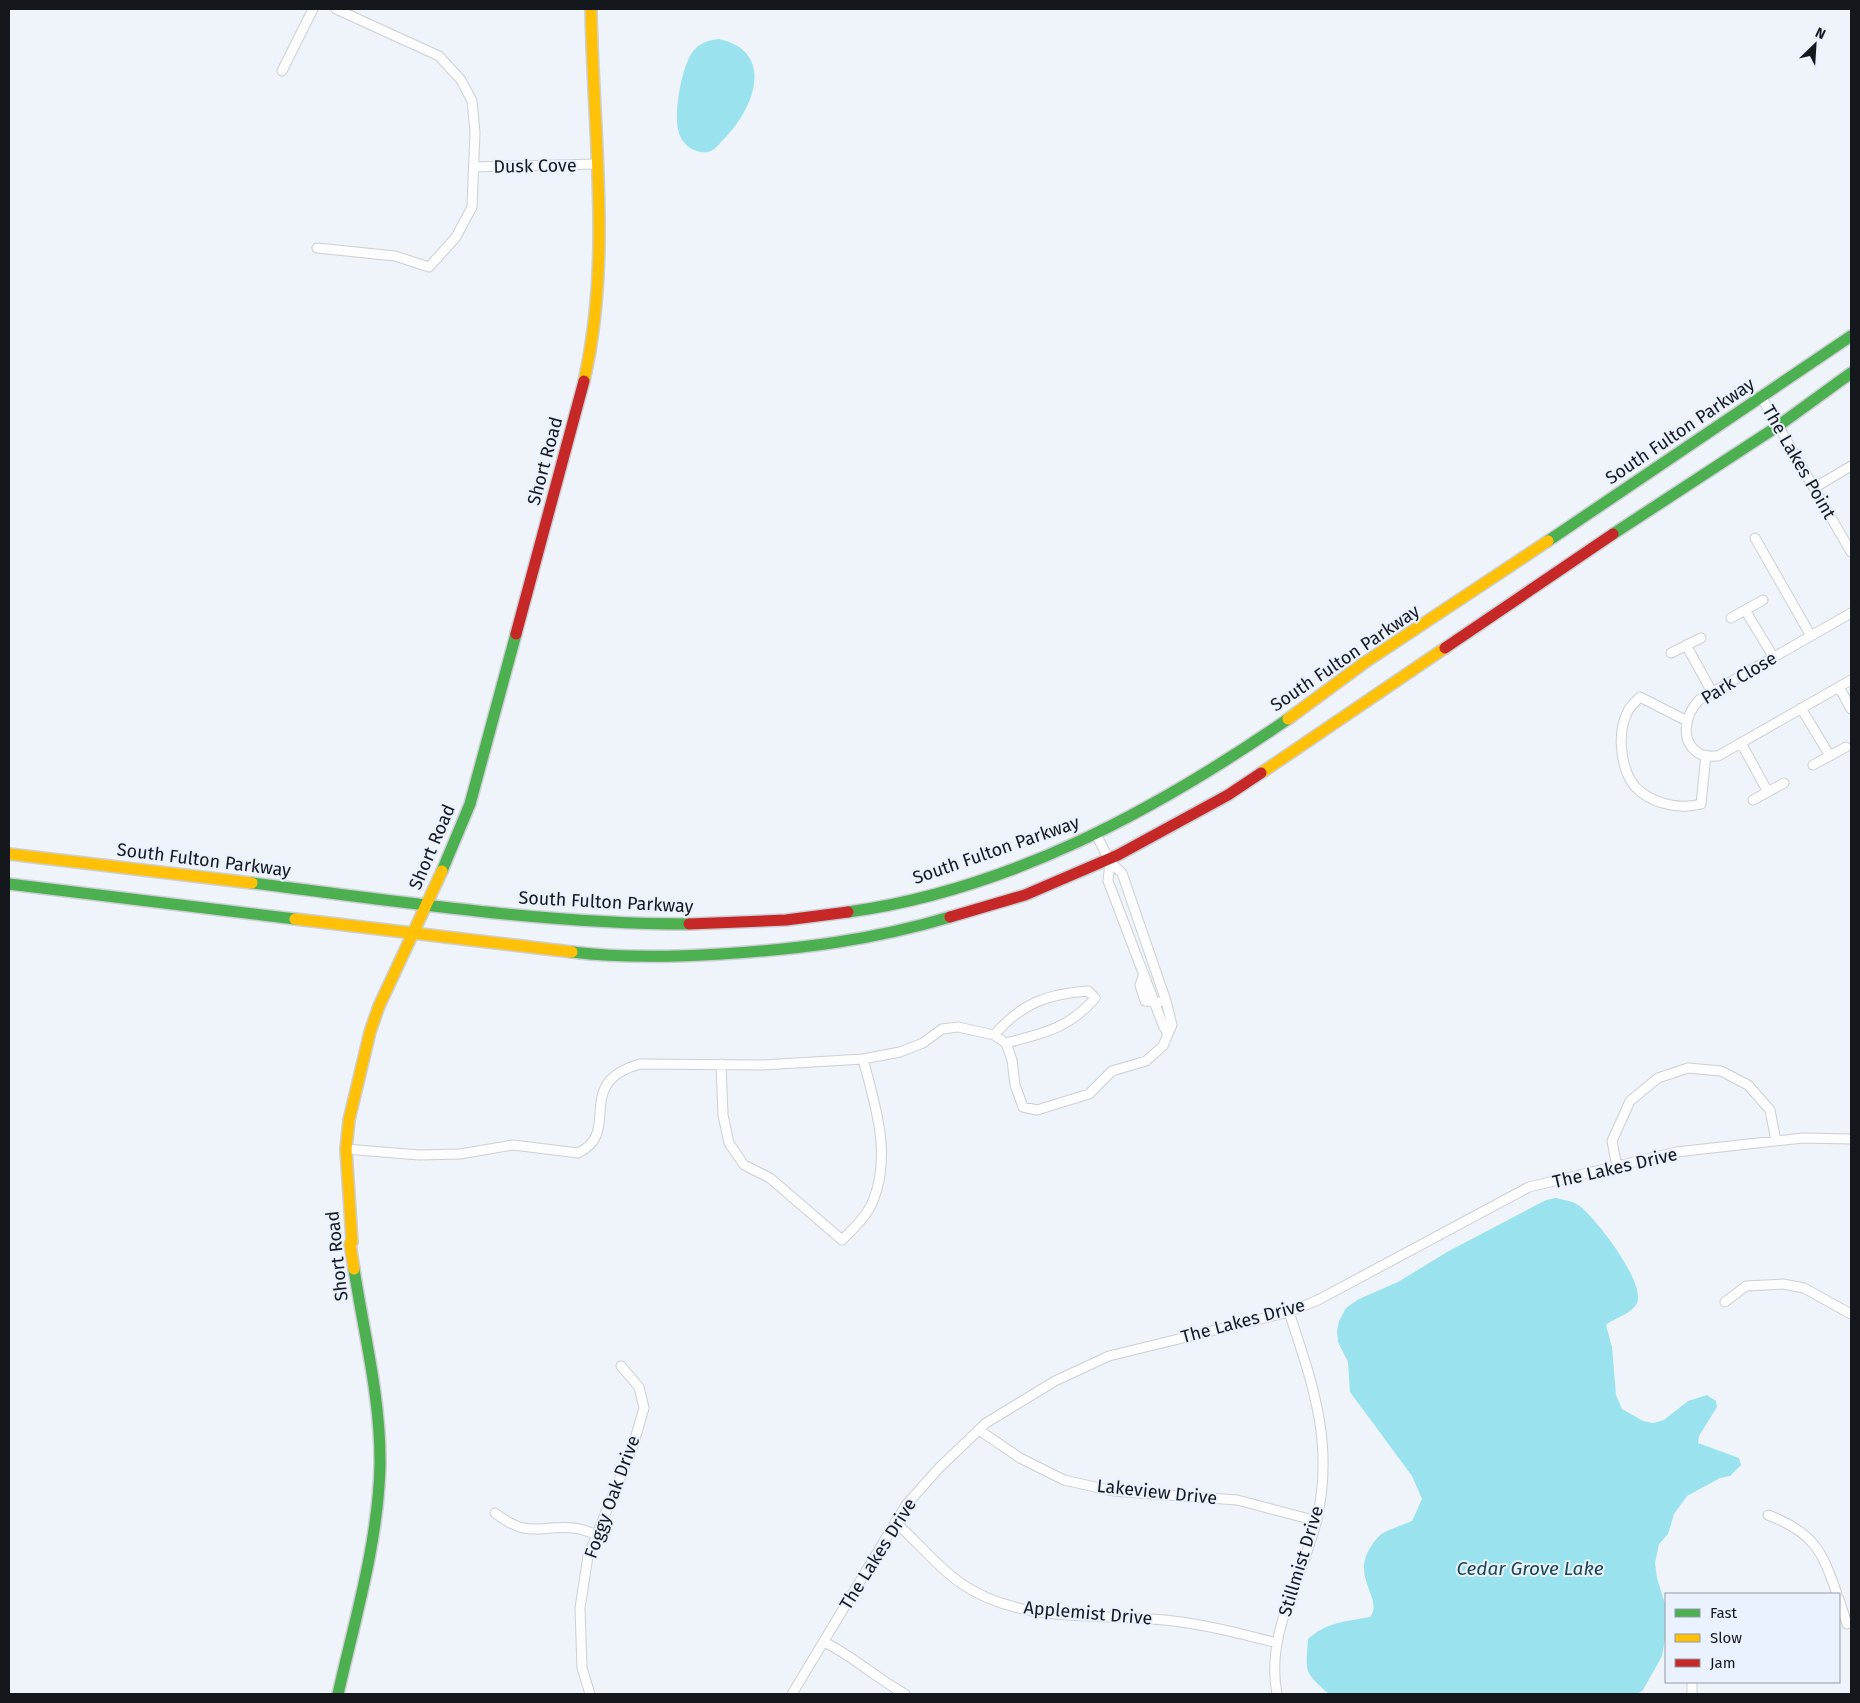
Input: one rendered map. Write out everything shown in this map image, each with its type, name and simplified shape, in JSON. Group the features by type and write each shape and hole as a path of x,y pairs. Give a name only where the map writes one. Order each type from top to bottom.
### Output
{"main road":[{"name":"Short Road","path":"338,1694 369,1558 377,1513 380,1465 378,1418 350,1244 352,1242 346,1149 349,1120 370,1032 470,804 580,403 591,353 597,306 599,255 591,9"},
{"name":"South Fulton Parkway","path":"9,854 427,905 646,925 698,926 787,921 919,897 1005,870 1096,834 1188,782 1313,702 1364,663 1762,398 1851,336"},
{"path":"9,884 414,931 596,955 684,956 772,951 851,942 911,929 1025,895 1109,861 1228,795 1686,484 1778,426 1851,374"}],"street":[{"path":"282,71 312,9"},
{"path":"317,248 395,256 429,267 456,237 472,207 475,132 472,101 461,80 439,56 336,9"},
{"name":"Dusk Cove","path":"474,167 595,164"},
{"name":"The Lakes Point","path":"1762,398 1851,552"},
{"path":"1814,488 1851,466"},
{"path":"1755,538 1811,636"},
{"path":"1731,618 1763,600"},
{"path":"1745,610 1774,658"},
{"name":"Park Close","path":"1706,755 1690,744 1685,729 1689,710 1699,700 1851,613"},
{"path":"1671,653 1701,638"},
{"path":"1686,645 1712,692"},
{"path":"1687,721 1640,697 1628,711 1622,728 1620,747 1627,772 1641,793 1664,803 1685,808 1701,804 1706,755 1718,756 1851,680"},
{"path":"1839,687 1851,709"},
{"path":"1801,708 1830,756"},
{"path":"1742,743 1768,792"},
{"path":"1813,765 1846,747"},
{"path":"1753,800 1784,784"},
{"path":"346,1149 427,1155 460,1154 513,1145 578,1153 593,1142 599,1129 600,1104 606,1083 625,1068 640,1064 721,1064 863,1059 900,1052 923,1043 942,1029 958,1027 994,1035 1006,1043 1012,1060 1015,1085 1023,1107 1037,1110 1089,1094 1112,1072 1146,1062 1163,1046 1172,1025 1166,1001 1122,873 1109,861 1096,834"},
{"path":"1109,861 1108,881 1144,974 1140,985 1141,993 1145,1001 1155,1003 1166,1001"},
{"path":"1132,941 1144,938"},
{"path":"994,1035 1008,1020 1028,1006 1060,993 1088,991 1095,998 1082,1014 1046,1032 1006,1043"},
{"path":"1155,1003 1168,1034"},
{"path":"721,1064 723,1115 729,1143 739,1158 744,1165 770,1178 842,1240 857,1225 873,1202 882,1172 882,1136 863,1059"},
{"path":"1617,1167 1612,1141 1630,1101 1658,1078 1688,1068 1722,1071 1748,1085 1770,1110 1776,1141"},
{"name":"The Lakes Drive","path":"792,1694 906,1505 939,1468 986,1423 1056,1381 1109,1356 1289,1312 1318,1300 1529,1188 1676,1152 1803,1138 1851,1139"},
{"path":"1725,1302 1746,1286 1783,1284 1804,1288 1851,1314"},
{"name":"Stillmist Drive","path":"1278,1694 1276,1684 1277,1643 1289,1598 1309,1548 1317,1521 1325,1470 1321,1424 1312,1381 1289,1312"},
{"name":"Foggy Oak Drive","path":"590,1694 582,1668 580,1608 588,1556 633,1446 644,1408 639,1387 621,1366"},
{"name":"Lakeview Drive","path":"978,1430 1020,1458 1064,1480 1113,1492 1237,1500 1317,1521"},
{"path":"495,1513 511,1525 530,1530 575,1528 597,1535"},
{"path":"1768,1515 1792,1524 1811,1541 1825,1558 1837,1593"},
{"name":"Applemist Drive","path":"895,1522 962,1584 990,1598 1028,1611 1172,1621 1214,1628 1277,1643"},
{"path":"1840,1603 1846,1624"},
{"path":"824,1642 846,1652 888,1685 905,1694"}],"water":[{"path":"719,39 737,46 749,56 754,69 754,84 750,99 734,128 715,149 701,152 688,146 679,134 677,121 678,99 690,55 700,45"},
{"name":"Cedar Grove Lake","path":"1556,1198 1575,1203 1581,1207 1608,1238 1634,1281 1638,1294 1635,1307 1606,1325 1612,1347 1616,1395 1622,1409 1643,1421 1653,1423 1664,1420 1688,1401 1707,1395 1716,1401 1717,1407 1699,1436 1698,1443 1739,1458 1741,1465 1730,1476 1720,1478 1687,1496 1674,1514 1668,1534 1659,1544 1655,1563 1657,1578 1665,1604 1665,1639 1662,1656 1643,1690 1637,1694 1329,1694 1314,1680 1308,1671 1308,1639 1321,1629 1329,1626 1370,1617 1373,1603 1365,1578 1365,1559 1371,1546 1381,1534 1412,1521 1422,1499 1412,1476 1350,1392 1348,1362 1338,1342 1337,1331 1339,1321 1346,1308 1359,1299 1398,1282 1447,1252 1546,1200"}],"traffic: fast":[{"path":"1548,541 1851,336"},
{"path":"1613,534 1778,426 1851,373"},
{"path":"442,871 470,804 516,634"},
{"path":"848,912 908,901 966,885 1023,865 1079,841 1133,814 1186,784 1238,753 1288,719"},
{"path":"252,883 525,916 634,923 689,924"},
{"path":"9,884 295,919"},
{"path":"572,952 628,956 665,956 780,949 837,942 893,932 950,917"},
{"path":"338,1694 370,1552 375,1524 380,1466 380,1441 375,1392 354,1269"}],"traffic: slow":[{"path":"584,381 597,289 599,242 599,196 591,9"},
{"path":"1288,719 1364,663 1548,541"},
{"path":"1261,773 1445,648"},
{"path":"9,854 252,883"},
{"path":"354,1269 350,1244 352,1242 346,1149 349,1120 370,1032 379,1006 442,871"},
{"path":"295,919 572,952"}],"traffic: jam":[{"path":"516,634 584,381"},
{"path":"1445,648 1613,534"},
{"path":"950,917 1025,895 1118,855 1228,795 1261,773"},
{"path":"689,924 786,920 848,912"}]}
